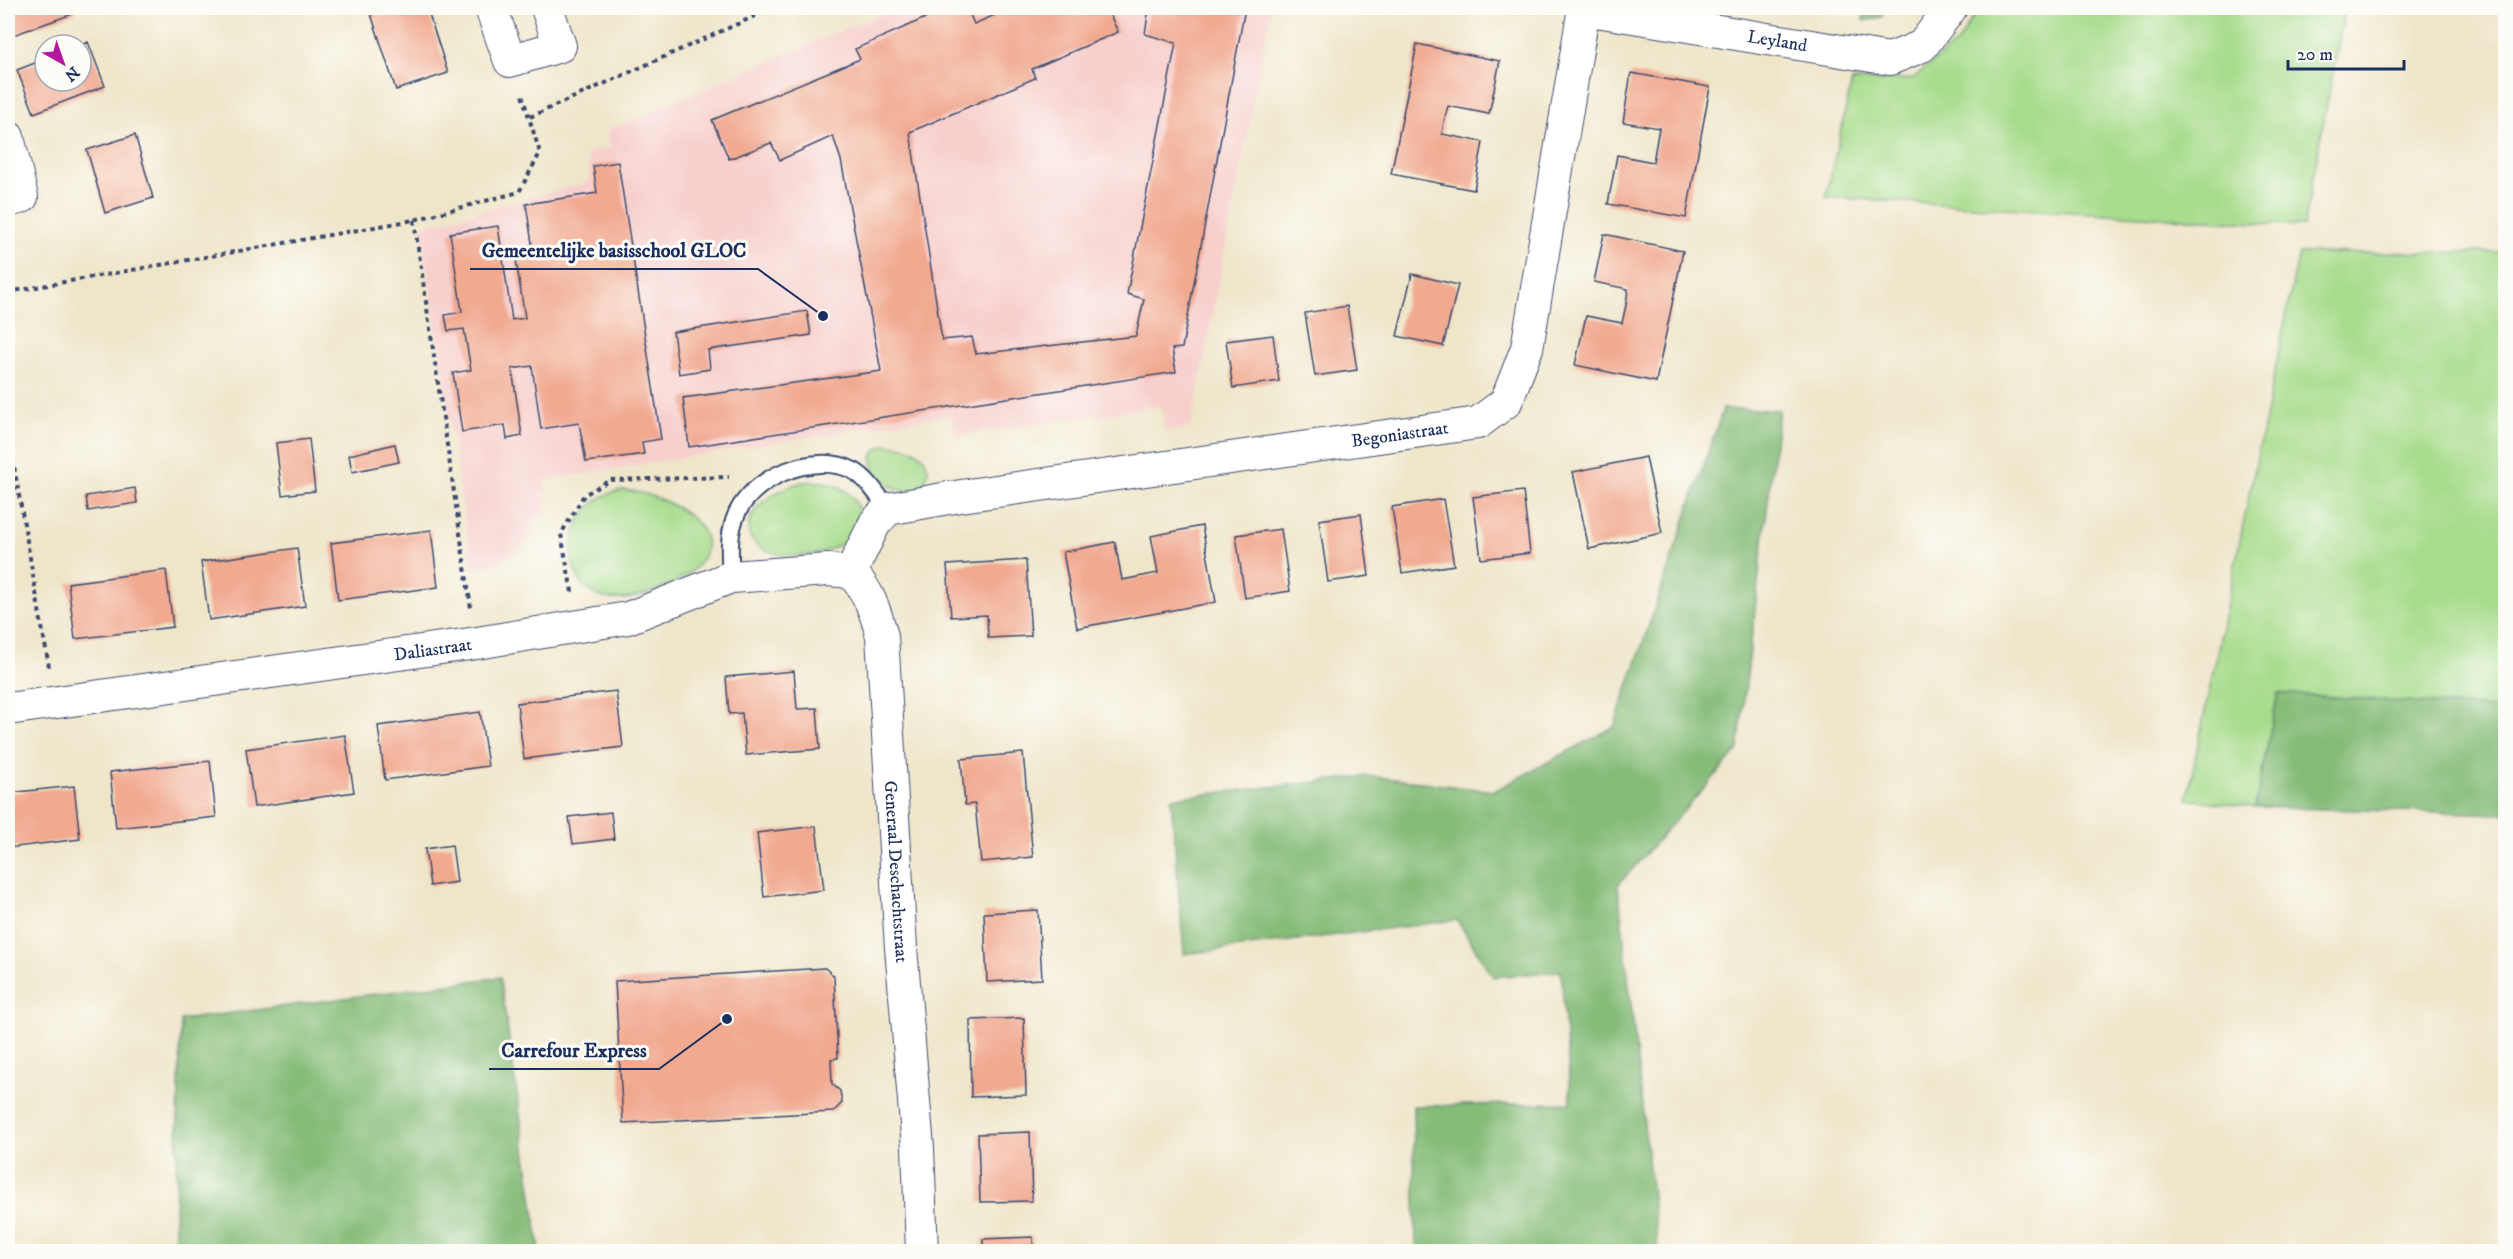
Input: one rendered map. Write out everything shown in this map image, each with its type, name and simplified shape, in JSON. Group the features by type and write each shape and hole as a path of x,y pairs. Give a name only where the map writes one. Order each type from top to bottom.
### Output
{"street":[{"path":"491,8 510,61 560,46 547,8"},
{"name":"Leyland","path":"1584,8 1890,59 1922,46 1951,8"},
{"name":"Begoniastraat","path":"888,509 954,497 1478,423 1506,402 1527,348 1584,8"},
{"path":"8,137 22,197 8,201"},
{"path":"851,572 875,523 888,509"},
{"name":"Daliastraat","path":"8,709 477,643 628,618 731,577 828,570 851,572"},
{"name":"Generaal Deschachtstraat","path":"851,572 866,589 875,607 882,636 901,948 918,1148 922,1251"}],"lane":[{"path":"731,577 730,543 734,521 753,490 769,479 798,468 834,465 854,471 874,490 888,509"}],"path":[{"path":"530,117 773,8"},
{"path":"8,292 414,220 519,192 540,153 510,61"},
{"path":"414,220 477,643"},
{"path":"8,432 54,701"},
{"path":"579,626 561,534 584,495 610,480 699,476 769,479"}],"shaded area":[{"path":"894,8 1271,8 1191,428 1165,432 1161,406 955,436 951,414 546,480 547,514 539,515 525,544 500,563 472,569 421,227 589,182 588,152 610,147 608,130"}],"green space":[{"path":"1864,8 1883,8 1882,17 1863,21"},
{"path":"1978,8 2345,8 2304,226 1826,197 1852,81 1912,79 1959,41"},
{"path":"2505,252 2505,709 2278,693 2255,807 2187,799 2299,253"},
{"path":"1723,409 1779,410 1738,750 1618,885 1658,1251 1416,1251 1413,1106 1571,1103 1561,971 1493,977 1457,920 1184,954 1171,798 1369,776 1494,791 1614,727"},
{"path":"886,445 907,448 923,457 928,471 922,485 912,490 899,489 887,483 877,474 872,463 874,453"},
{"path":"802,482 828,483 850,495 859,511 856,528 845,541 829,550 810,555 790,556 772,552 758,545 749,534 752,515 765,500 774,494"},
{"path":"624,490 649,495 689,516 699,526 705,537 706,549 697,566 680,579 640,596 611,599 592,592 579,579 573,562 572,543 578,525 588,508 604,496"},
{"path":"2278,693 2505,709 2505,814 2255,807"},
{"path":"500,977 540,1251 174,1251 181,1020"}],"building":[{"path":"8,8 73,8 75,13 8,37"},
{"path":"369,8 427,8 448,73 396,90"},
{"path":"948,8 967,8 974,24 1002,12 999,8 1107,8 1118,32 1032,69 1035,78 910,132 942,340 972,337 976,354 1136,336 1144,299 1127,294 1176,43 1145,34 1149,8 1245,8 1182,348 1172,349 1176,372 689,447 683,398 881,371 841,160 833,136 780,160 771,143 729,159 712,120 860,59 855,49"},
{"path":"1417,44 1500,61 1489,114 1448,106 1444,121 1442,134 1483,142 1474,190 1391,174"},
{"path":"93,55 105,86 93,91"},
{"path":"33,64 33,93 87,93 34,113 17,70"},
{"path":"1631,73 1710,87 1686,218 1608,204 1617,155 1653,162 1659,128 1623,122"},
{"path":"135,135 153,198 105,213 87,150"},
{"path":"618,162 661,439 642,442 644,454 586,462 579,423 541,429 532,366 512,369 522,436 507,439 505,425 462,432 453,373 471,370 464,329 448,331 445,315 462,312 450,233 498,226 512,320 525,318 516,260 534,257 526,204 597,193 593,166"},
{"path":"1604,234 1683,251 1656,382 1575,365 1586,316 1622,323 1626,305 1628,289 1594,282"},
{"path":"1412,274 1458,285 1443,346 1397,336"},
{"path":"1347,306 1357,370 1315,376 1305,313"},
{"path":"807,311 811,335 708,350 710,369 679,374 673,332"},
{"path":"1273,335 1279,381 1233,388 1226,341"},
{"path":"309,439 315,491 282,495 276,443"},
{"path":"395,444 399,462 352,472 349,455"},
{"path":"1646,457 1662,533 1589,549 1573,472"},
{"path":"135,488 137,503 88,511 86,496"},
{"path":"1523,491 1530,553 1481,559 1473,497"},
{"path":"1443,499 1454,565 1402,573 1392,507"},
{"path":"1361,514 1369,576 1328,582 1319,520"},
{"path":"1202,526 1216,602 1077,628 1063,552 1115,542 1122,580 1158,573 1151,536"},
{"path":"1281,529 1290,591 1245,598 1236,535"},
{"path":"431,530 438,587 338,600 331,543"},
{"path":"297,548 305,606 209,620 201,562"},
{"path":"1026,560 1031,636 988,638 987,615 951,617 947,565"},
{"path":"166,570 173,627 75,639 68,583"},
{"path":"794,671 797,709 817,708 820,749 746,755 742,713 729,714 726,677"},
{"path":"616,691 623,747 524,759 517,703"},
{"path":"480,712 488,766 385,780 378,726"},
{"path":"345,735 354,792 254,807 246,749"},
{"path":"1023,753 1033,857 981,862 975,804 965,805 961,759"},
{"path":"210,761 216,817 116,828 110,772"},
{"path":"74,786 80,839 8,848 8,793"},
{"path":"611,812 614,839 573,844 569,817"},
{"path":"816,826 824,890 764,897 757,833"},
{"path":"452,845 457,882 430,886 425,849"},
{"path":"1038,910 1042,979 987,982 984,913"},
{"path":"825,968 834,976 838,1058 831,1059 832,1084 840,1091 842,1103 833,1112 623,1123 615,981"},
{"path":"1024,1018 1026,1095 971,1097 970,1020"},
{"path":"1030,1132 1032,1201 980,1202 978,1134"},
{"path":"1033,1237 1033,1252 983,1252 983,1239"}],"place":[{"name":"Gemeentelijke basisschool GLOC","path":"823,316"},
{"name":"Carrefour Express","path":"727,1019"}]}
